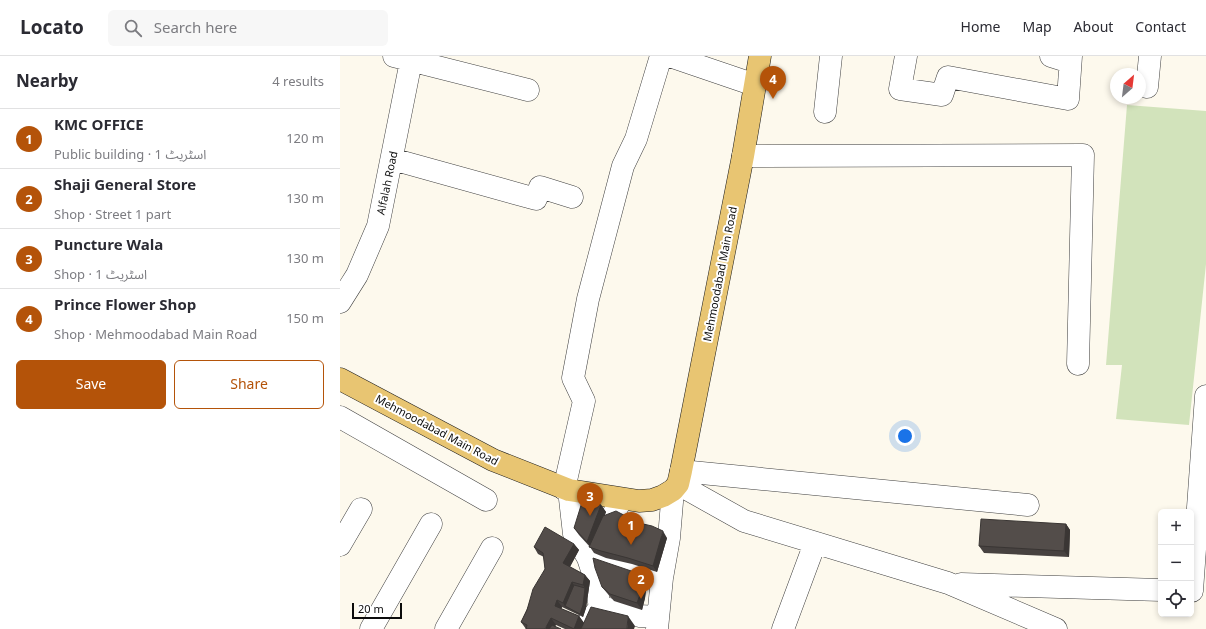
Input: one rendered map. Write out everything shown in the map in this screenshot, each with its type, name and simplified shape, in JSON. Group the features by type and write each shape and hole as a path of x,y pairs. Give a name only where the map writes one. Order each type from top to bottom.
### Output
{"main road":[{"name":"Mehmoodabad Main Road","path":"340,378 493,460 567,489 639,501 652,500 663,496 678,482 742,156 760,56"}],"street":[{"path":"585,629 600,607 594,576 588,558 574,534 567,489 584,401 573,378 588,299 622,166 636,139 661,56"},
{"path":"670,56 755,85"},
{"path":"826,112 831,56"},
{"path":"906,56 900,89 942,95 948,77 1068,99 1064,58"},
{"path":"1147,88 1150,56"},
{"path":"406,58 528,90"},
{"name":"Alfalah Road","path":"340,302 357,275 378,226 392,159 406,58"},
{"path":"742,156 1083,155 1078,364"},
{"path":"392,159 536,199 540,187 572,197"},
{"path":"1194,581 1200,552 1206,396"},
{"path":"340,417 486,500"},
{"path":"678,482 1028,505"},
{"path":"678,482 744,521 948,584 1056,629"},
{"name":"Mehmoodabad Main Road","path":"657,623 662,578 678,482"},
{"path":"588,558 622,499"},
{"path":"340,545 362,509"},
{"path":"371,629 431,524"},
{"path":"784,629 815,543"},
{"path":"446,629 492,548"},
{"path":"588,558 662,578"},
{"path":"948,584 1158,590"},
{"path":"600,607 640,616 657,623"}],"green space":[{"path":"1127,105 1206,111 1206,264 1189,425 1116,419 1122,365 1106,365"}],"building":[{"path":"583,499 601,505 587,542 574,528"},
{"path":"616,511 639,523 652,526 663,531 653,566 589,547 603,516"},
{"path":"981,519 1066,524 1064,551 979,546"},
{"path":"545,527 574,544 563,563 585,575 583,585 572,582 563,603 557,600 555,606 579,616 574,629 551,618 545,629 526,629 527,625 521,622 527,610 533,589 545,569 543,553 534,547"},
{"path":"593,558 643,575 641,592 637,603 610,594 602,587"},
{"path":"574,585 585,588 583,605 580,614 565,606"},
{"path":"591,607 628,616 627,629 581,629"},
{"path":"552,625 561,629 549,629"}],"place":[{"name":"Prince Flower Shop","path":"773,99"},
{"name":"Puncture Wala","path":"590,516"},
{"name":"KMC OFFICE","path":"631,545"},
{"name":"Shaji General Store","path":"641,599"}]}
